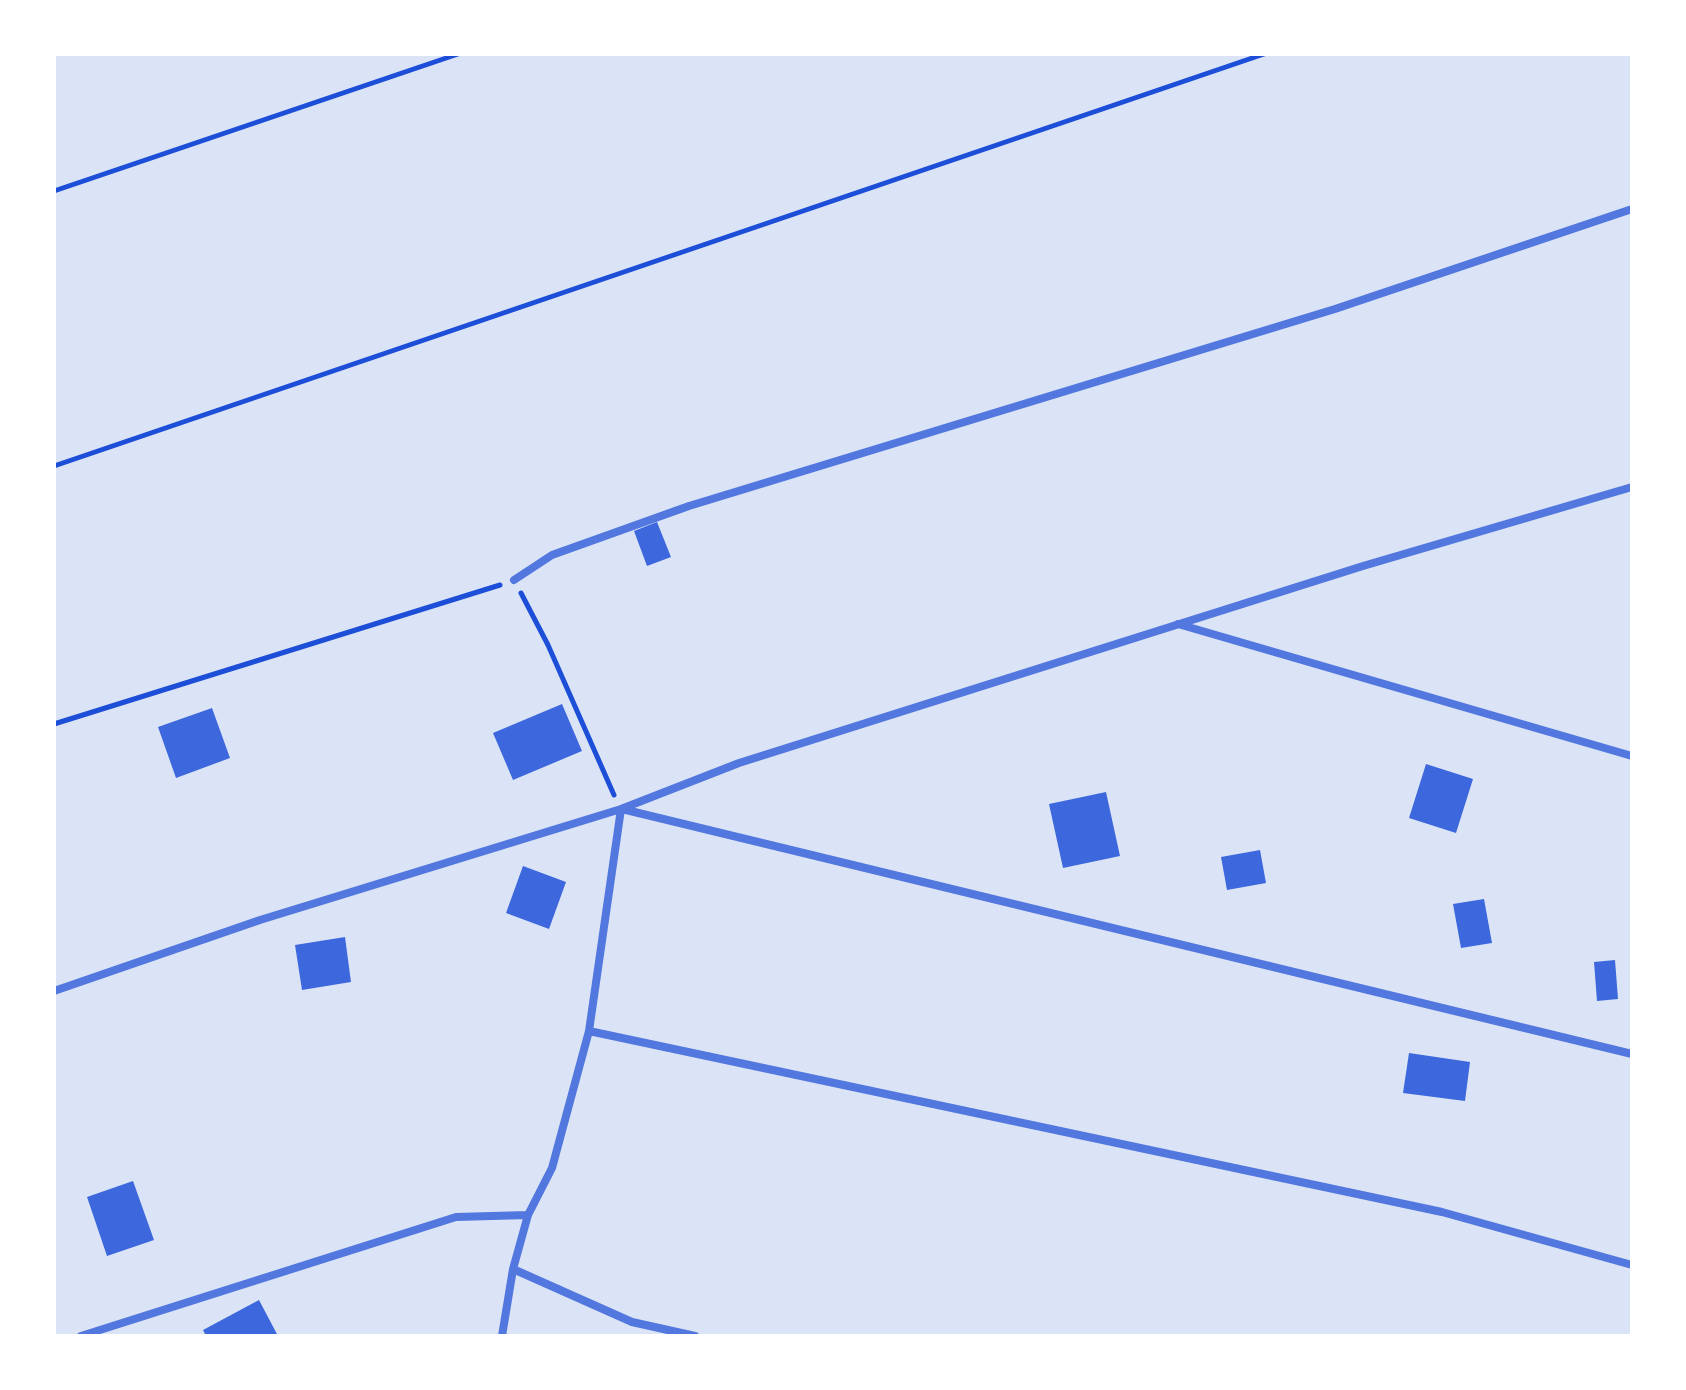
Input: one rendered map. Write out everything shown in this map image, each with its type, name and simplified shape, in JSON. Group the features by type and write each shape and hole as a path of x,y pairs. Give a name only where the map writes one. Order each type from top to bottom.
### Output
{"street":[{"path":"514,580 552,555 674,511 1335,309 1632,209"},
{"path":"54,991 260,920 621,809 739,763 1363,566 1632,487"},
{"path":"1177,624 1632,756"},
{"path":"502,1336 513,1269 528,1215 552,1168 589,1031 621,809"},
{"path":"621,809 1632,1054"},
{"path":"589,1031 1442,1212 1632,1265"},
{"path":"81,1336 456,1217 528,1215"},
{"path":"513,1269 632,1322 695,1336"}],"path":[{"path":"54,191 458,54"},
{"path":"54,466 1264,54"},
{"path":"54,724 514,580 548,645 621,809"}],"shaded area":[{"path":"54,54 1632,54 1632,1336 54,1336"}],"building":[{"path":"657,522 671,557 647,566 634,531"},
{"path":"562,704 582,751 513,780 493,733"},
{"path":"212,708 230,758 176,778 158,727"},
{"path":"1426,764 1473,779 1456,833 1409,818"},
{"path":"1106,792 1120,856 1063,868 1049,804"},
{"path":"1260,850 1266,883 1227,890 1221,857"},
{"path":"523,866 566,882 549,929 506,913"},
{"path":"1484,899 1492,943 1461,948 1453,904"},
{"path":"345,937 351,982 302,990 295,945"},
{"path":"1615,960 1618,999 1597,1001 1594,962"},
{"path":"1409,1053 1470,1062 1465,1101 1403,1093"},
{"path":"133,1181 154,1240 107,1256 87,1197"},
{"path":"259,1300 278,1336 206,1336 203,1330"}]}
